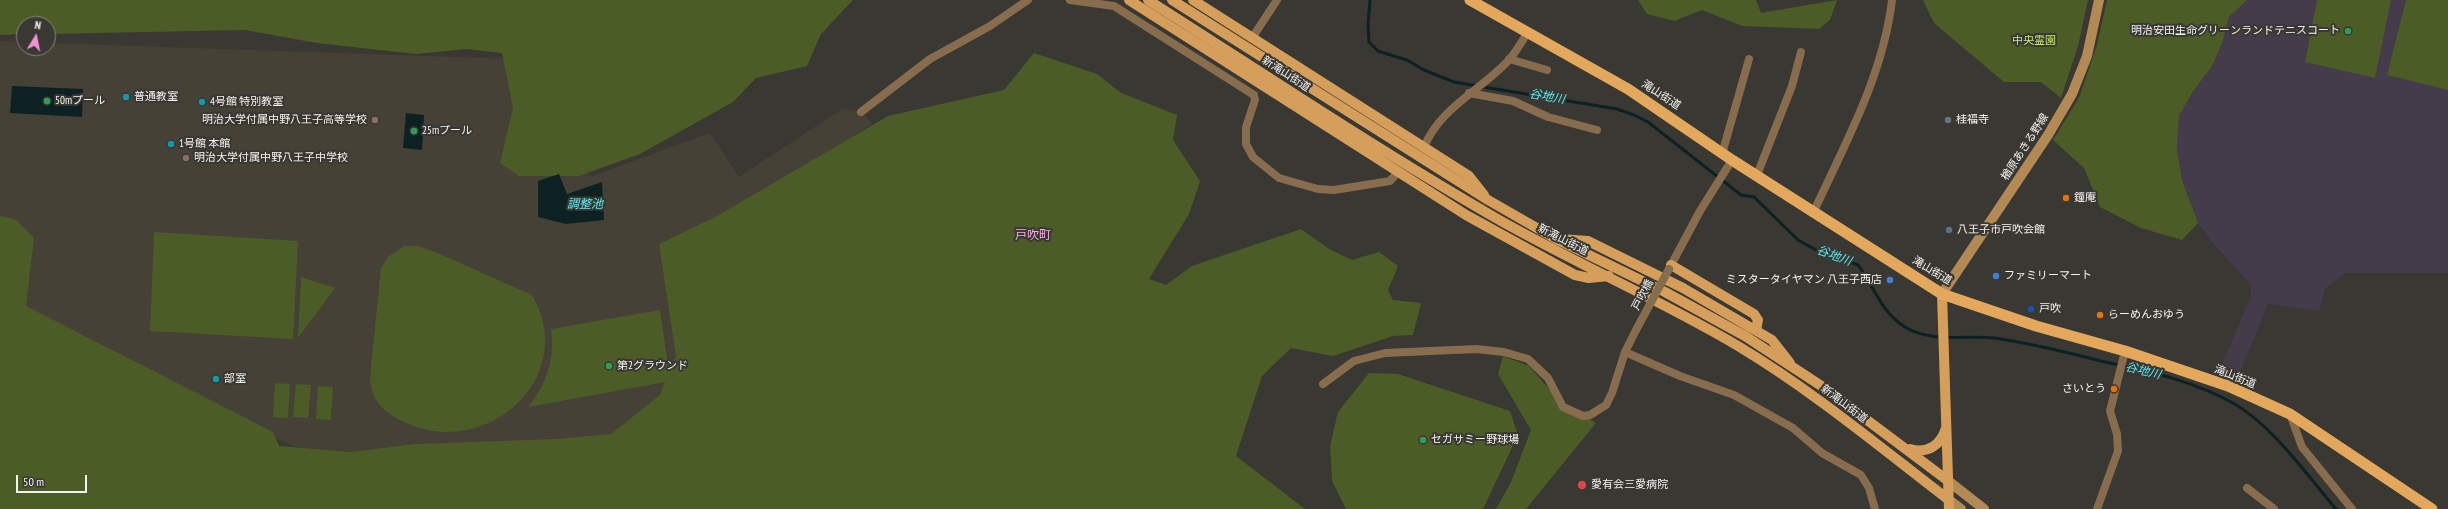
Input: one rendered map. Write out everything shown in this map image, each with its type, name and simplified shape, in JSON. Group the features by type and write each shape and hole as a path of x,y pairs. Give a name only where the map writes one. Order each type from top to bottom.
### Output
{"highway":[{"name":"滝山街道","path":"1470,0 1628,89 1722,154 1729,165 1757,176 1942,294 2036,326 2228,386 2290,414 2432,509"}],"main road":[{"path":"1129,0 1466,215 1575,275 1589,278 1609,276"},
{"name":"新滝山街道","path":"1148,0 1453,193 1543,244 1609,276 1694,321 1766,363 1824,404 1949,504 1961,509"},
{"name":"新滝山街道","path":"1172,0 1488,200 1556,239 1705,313 1792,366 1906,448 1984,509"},
{"path":"1193,0 1469,176 1488,200"},
{"name":"楢原あきる野線","path":"1942,294 2048,135 2072,94 2087,56 2099,0"},
{"path":"1556,239 1588,241 1683,288 1756,330 1776,344 1792,366"},
{"path":"1670,267 1754,314 1758,320 1756,330"},
{"path":"1942,294 1949,504"},
{"path":"1906,448 1921,451 1930,450 1942,438 1947,424"}],"street":[{"path":"861,112 930,59 995,23 1028,0"},
{"path":"1070,0 1114,6 1254,95"},
{"path":"1252,38 1277,0"},
{"path":"1813,212 1853,127 1877,68 1888,29 1892,0"},
{"path":"1424,147 1432,130 1443,116 1509,59 1528,32"},
{"path":"1757,176 1792,86 1801,52"},
{"path":"1509,59 1547,70"},
{"path":"1722,154 1749,59"},
{"path":"1260,83 1254,95 1246,127 1246,144 1254,157 1279,178 1318,189 1334,190 1390,181 1398,172"},
{"path":"1471,92 1513,101 1548,117 1597,130"},
{"name":"戸吹橋","path":"1323,384 1354,361 1385,353 1476,349 1504,352 1528,359 1548,378 1564,407 1583,416 1590,415 1606,405 1612,394 1625,352 1636,330 1718,181 1729,165"},
{"path":"1625,352 1680,376 1734,395 1793,428 1822,453 1862,475 1869,488 1875,509"},
{"path":"2097,509 2118,451 2117,434 2110,411 2124,354"},
{"path":"2290,414 2302,447 2352,509"},
{"path":"2247,488 2274,509"}],"shaded area":[{"path":"2247,0 2448,0 2448,273 2345,273 2325,289 2319,311 2268,304 2236,382 2218,374 2251,296 2251,285 2217,248 2198,223 2182,180 2177,150 2179,116 2192,93 2212,66 2222,44 2229,17"},
{"path":"0,41 16,42 16,56 56,56 56,43 514,59 590,177 710,133 739,177 842,109 861,112 872,124 729,218 684,403 631,467 324,459 0,321"}],"green space":[{"path":"0,0 853,0 821,34 807,66 756,78 733,102 640,154 579,176 519,176 500,163 513,108 502,53 467,49 416,54 317,43 245,30 56,34 56,16 16,16 16,34 0,35"},
{"path":"1638,0 1756,0 1761,13 1837,0 1830,20 1819,29 1742,26 1702,10 1674,21 1647,14"},
{"name":"中央霊園","path":"1923,0 2088,0 2078,46 2061,98 2041,82 2004,82 1934,23"},
{"path":"2107,0 2247,0 2229,17 2222,44 2212,66 2192,93 2179,116 2177,150 2182,180 2198,223 2182,240 2141,228 2100,207 2084,168 2053,140 2079,98 2097,45"},
{"name":"明治安田生命グリーンランドテニスコート","path":"2317,0 2391,0 2375,78 2305,62"},
{"path":"2406,0 2448,0 2448,90 2387,75"},
{"path":"1034,53 1097,74 1121,93 1177,115 1173,140 1200,181 1189,214 1149,279 1166,285 1192,266 1301,229 1329,249 1352,260 1379,252 1398,266 1388,290 1393,300 1421,303 1413,335 1393,336 1333,356 1291,348 1262,376 1236,456 1305,509 0,509 0,216 15,219 34,238 26,306 273,432 279,446 351,452 415,444 557,439 611,434 660,395 665,382 528,407 545,380 548,370 552,350 551,329 660,310 669,372 676,356 659,244 717,216 888,116 1004,90"},
{"path":"154,232 298,241 293,339 150,331"},
{"path":"404,246 417,246 433,251 532,295 544,326 544,356 533,383 515,406 491,422 462,431 431,431 400,420 382,408 375,398 370,378 381,268 388,257"},
{"path":"301,277 335,288 298,338"},
{"path":"1503,356 1529,366 1557,398 1596,423 1526,509 1496,509 1511,482 1531,430 1498,374"},
{"name":"セガサミー野球場","path":"1369,373 1398,374 1510,411 1518,435 1483,509 1346,509 1332,481 1330,446 1338,412"},
{"path":"275,383 290,384 288,418 273,417"},
{"path":"296,384 311,385 308,418 293,417"},
{"path":"318,386 333,387 331,420 316,419"}],"water":[{"name":"50mプール","path":"12,86 83,89 82,117 10,113"},
{"name":"25mプール","path":"406,113 424,115 422,150 403,148"},
{"name":"調整池","path":"559,174 567,194 602,182 604,220 566,224 538,217 538,181"}],"waterway":[{"name":"谷地川","path":"1370,0 1368,25 1369,42 1378,51 1407,60 1424,70 1454,82 1617,109 1648,122 1741,195 1754,197 1798,240 1816,250 1858,265 1883,306 1896,320 1915,332 1937,337 1994,338 2048,348 2185,382 2233,403 2247,412 2275,437 2336,509"}],"place":[{"name":"明治安田生命グリーンランドテニスコート","path":"2348,31"},
{"name":"普通教室","path":"126,97"},
{"name":"50mプール","path":"47,101"},
{"name":"4号館 特別教室","path":"202,102"},
{"name":"明治大学付属中野八王子高等学校","path":"375,120"},
{"name":"桂福寺","path":"1948,120"},
{"name":"25mプール","path":"414,131"},
{"name":"1号館 本館","path":"171,144"},
{"name":"明治大学付属中野八王子中学校","path":"186,158"},
{"name":"鐘庵","path":"2066,198"},
{"name":"八王子市戸吹会館","path":"1949,230"},
{"name":"ファミリーマート","path":"1996,276"},
{"name":"ミスタータイヤマン 八王子西店","path":"1890,280"},
{"name":"戸吹","path":"2031,309"},
{"name":"らーめんおゆう","path":"2100,315"},
{"name":"第2グラウンド","path":"609,366"},
{"name":"部室","path":"216,379"},
{"name":"さいとう","path":"2114,389"},
{"name":"セガサミー野球場","path":"1423,440"},
{"name":"愛有会三愛病院","path":"1582,485"}],"district":[{"name":"戸吹町","path":"1033,236"}]}
